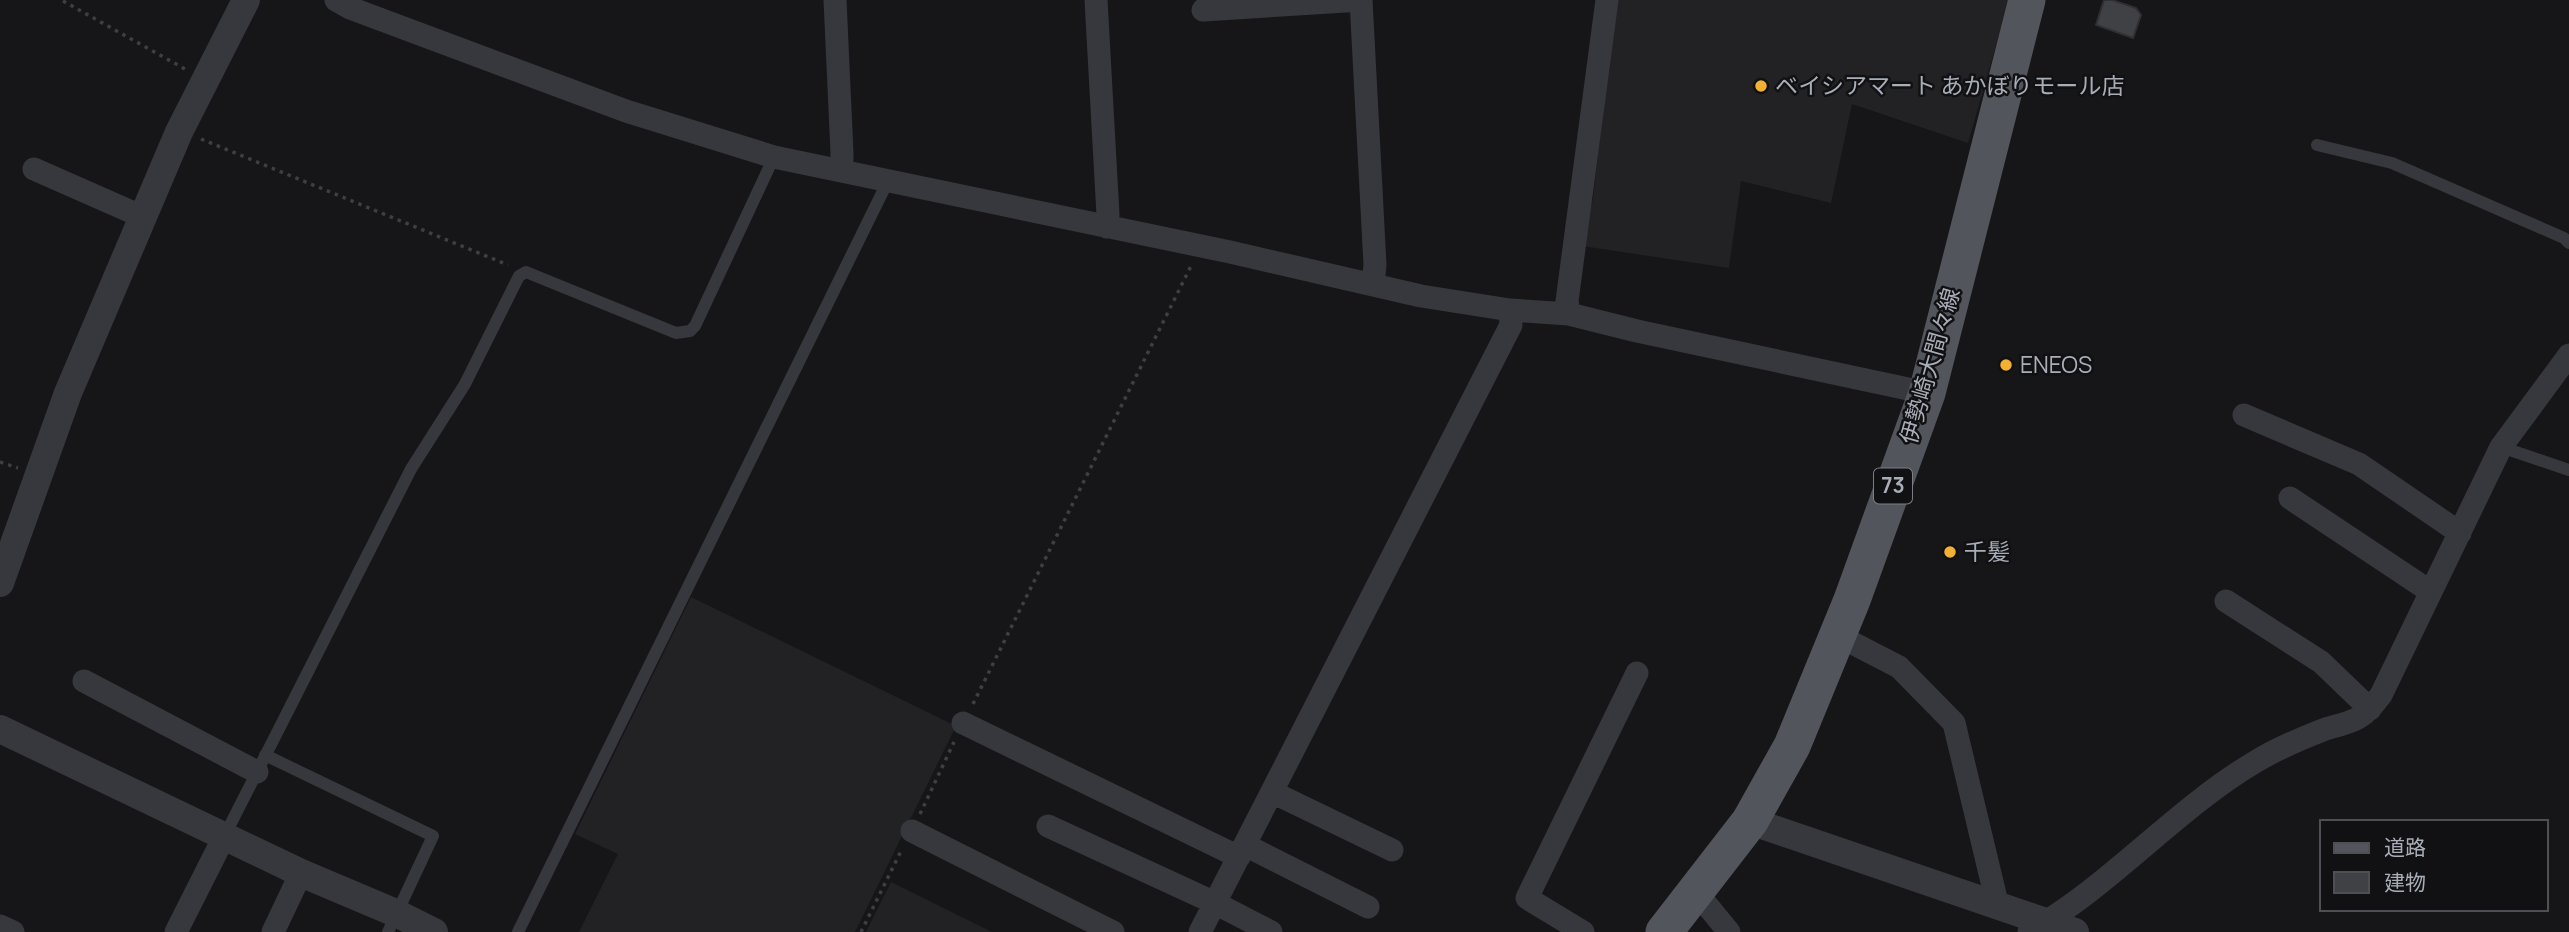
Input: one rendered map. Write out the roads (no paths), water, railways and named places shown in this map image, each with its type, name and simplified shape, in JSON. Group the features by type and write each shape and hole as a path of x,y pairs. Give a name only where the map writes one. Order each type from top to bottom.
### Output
{"main road":[{"name":"伊勢崎大間々線","path":"1664,932 1750,821 1792,746 1837,635 1927,393 2027,0"}],"street":[{"path":"0,583 68,393 179,132 246,0"},
{"path":"336,0 350,8 626,111 774,157 1421,296 1510,310 1569,314 1927,393"},
{"path":"835,0 842,153 837,170"},
{"path":"1096,0 1107,227"},
{"path":"1203,10 1361,0 1375,265 1373,284"},
{"path":"1569,314 1567,301 1607,0"},
{"path":"34,169 143,217"},
{"path":"1200,932 1511,325 1510,310"},
{"path":"2037,927 2105,880 2189,807 2239,772 2263,757 2321,731 2357,719 2370,709 2381,695 2501,447 2569,355"},
{"path":"2244,415 2359,464 2460,533"},
{"path":"2290,498 2431,592"},
{"path":"2226,601 2321,662 2370,709"},
{"path":"1837,635 1899,667 1954,723 1998,907"},
{"path":"1583,932 1527,898 1637,673"},
{"path":"84,681 261,764"},
{"path":"964,723 1368,906"},
{"path":"0,729 225,835 393,923 435,932"},
{"path":"1272,792 1392,850"},
{"path":"1750,821 1998,907 2037,927 2075,932"},
{"path":"1048,826 1215,903 1271,932"},
{"path":"912,831 1113,932"},
{"path":"176,932 225,835"},
{"path":"273,932 301,873"},
{"path":"1697,892 1730,932"},
{"path":"0,926 13,932"}],"lane":[{"path":"2317,145 2392,163 2564,237 2569,243"},
{"path":"225,835 411,469 465,384 519,276 526,272 676,333 690,331 774,157"},
{"path":"518,932 888,181"},
{"path":"2501,447 2569,470"},
{"path":"261,764 433,836 393,923"}],"place":[{"name":"ベイシアマート あかぼりモール店","path":"1761,86"},
{"name":"ENEOS","path":"2006,365"},
{"name":"千髪","path":"1950,552"}]}
